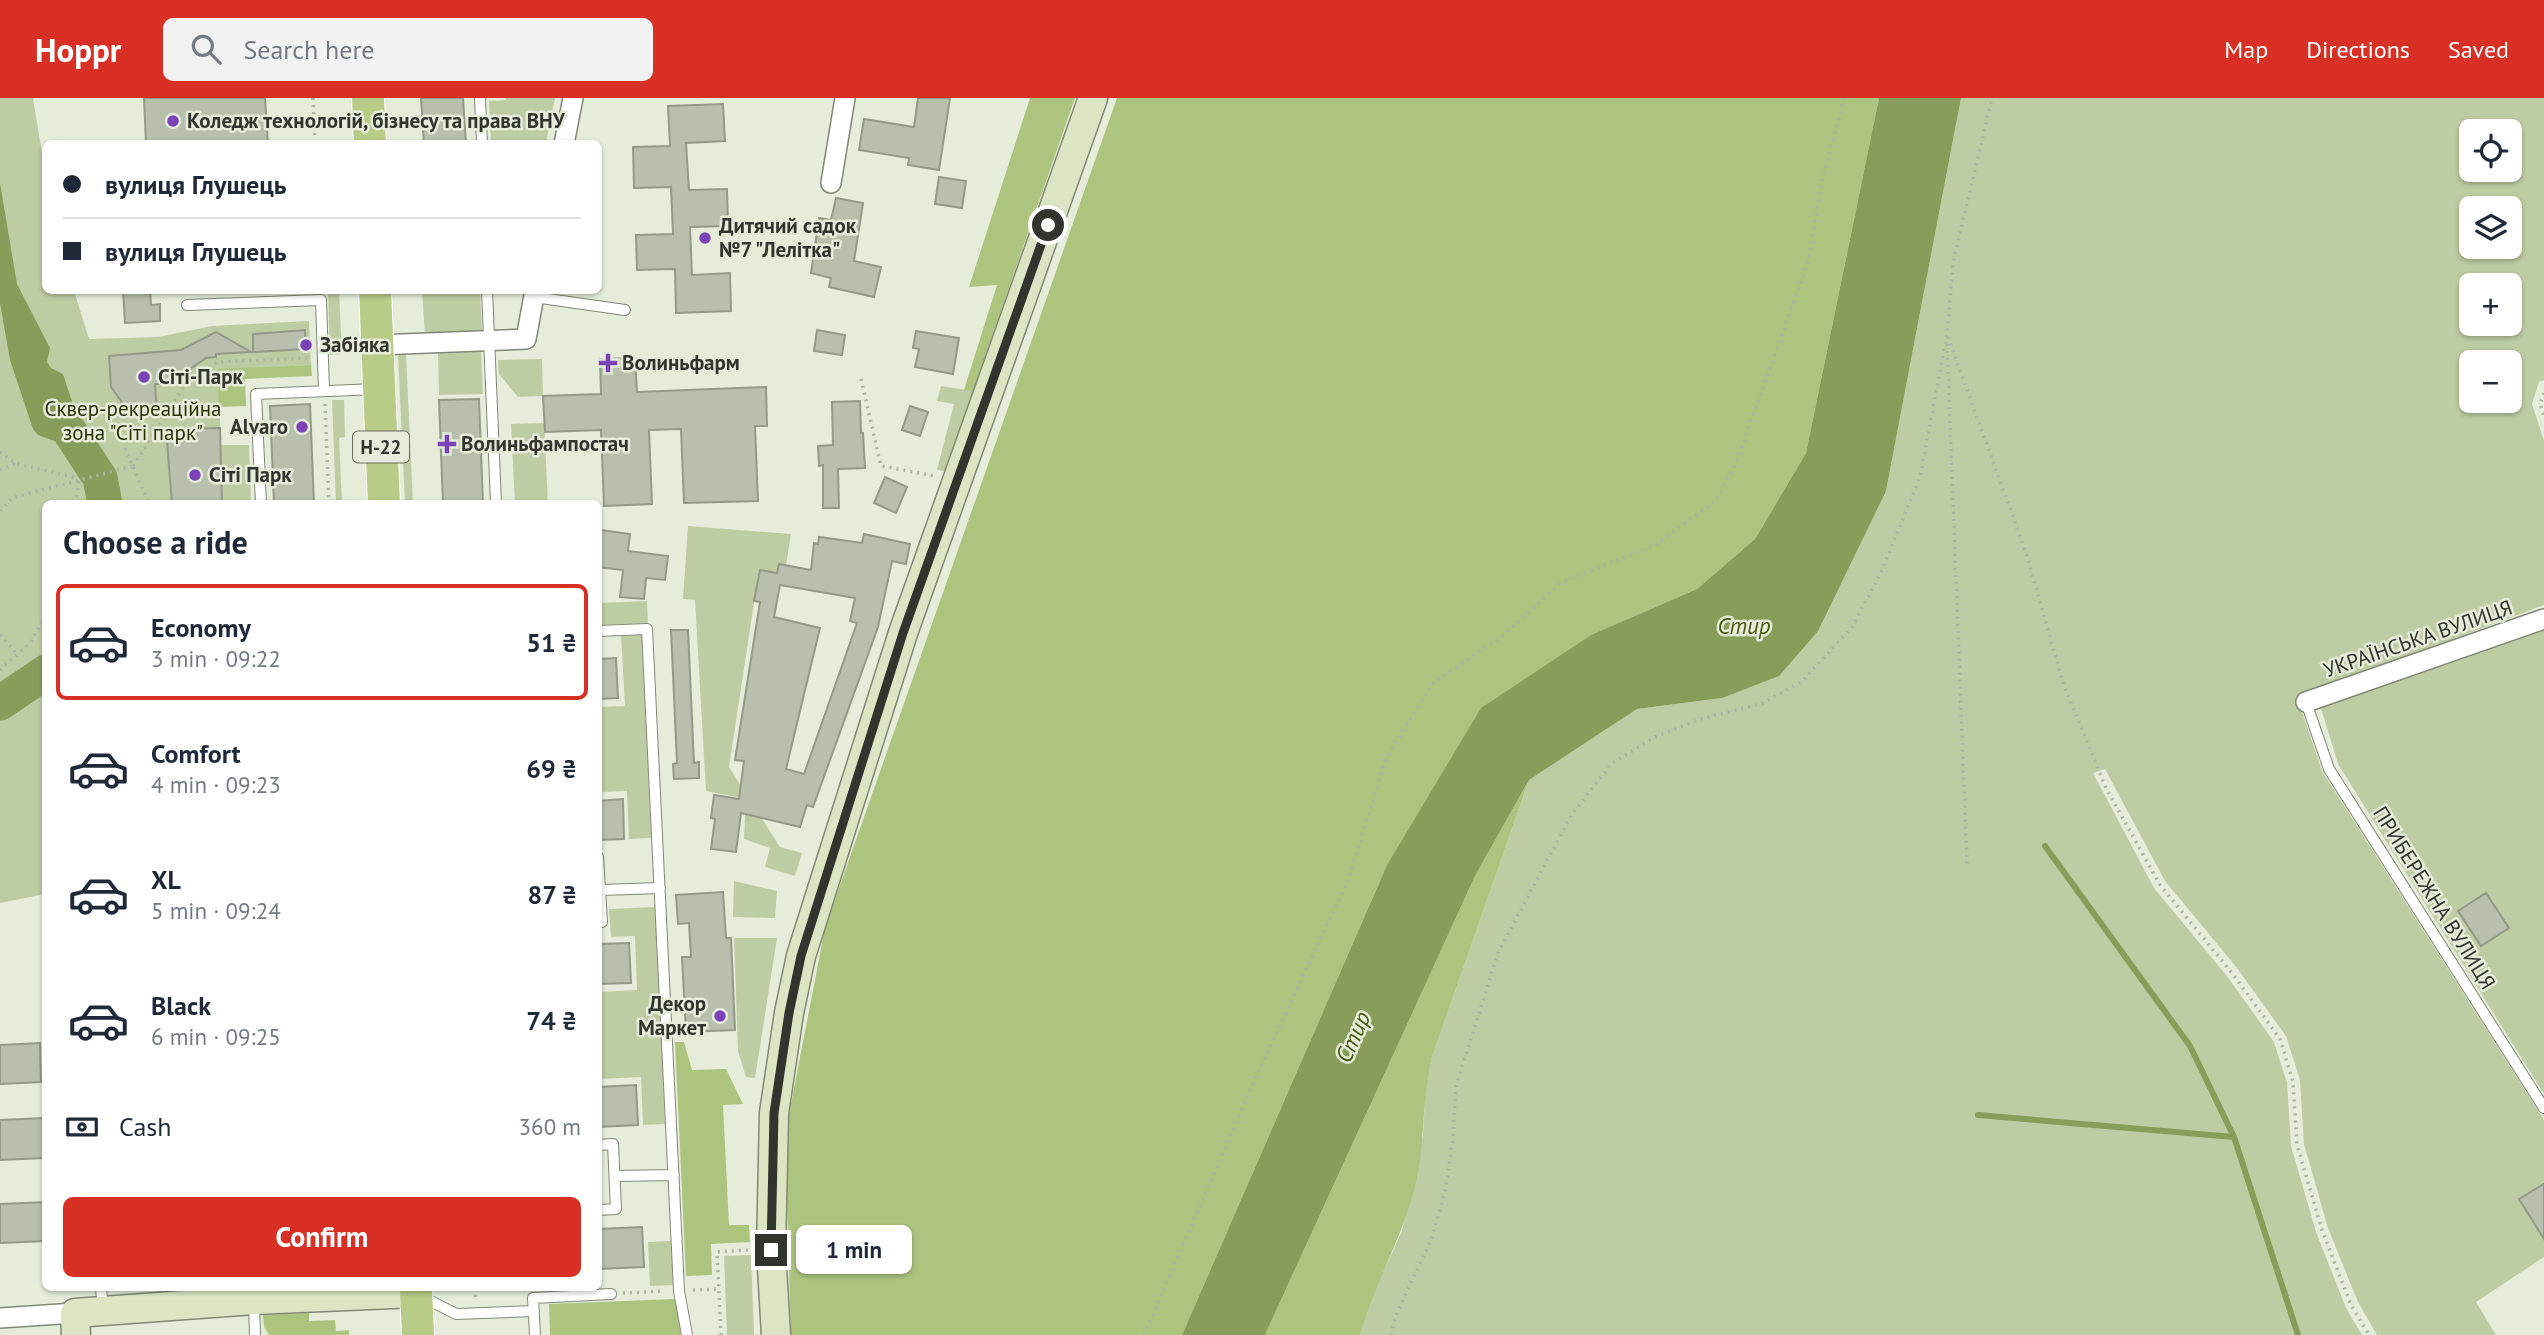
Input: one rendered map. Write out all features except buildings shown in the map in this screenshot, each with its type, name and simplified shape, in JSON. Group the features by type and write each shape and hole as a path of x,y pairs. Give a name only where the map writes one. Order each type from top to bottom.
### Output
{"main road":[{"path":"368,98 370,140"},
{"name":"Н-22","path":"375,294 384,500"},
{"path":"416,1291 418,1335"}],"street":[{"path":"565,140 573,98"},
{"path":"831,183 845,98"},
{"path":"776,1335 771,1250 774,1113 789,1013 801,956 903,633 1093,98"},
{"path":"377,345 526,340 535,294"},
{"name":"УКРАЇНСЬКА ВУЛИЦЯ","path":"2306,702 2544,619"},
{"path":"0,1318 75,1324 102,1299 254,1300 416,1291"}],"lane":[{"path":"480,98 482,140"},
{"path":"487,294 496,500"},
{"path":"535,294 625,310"},
{"path":"187,305 321,300 324,391"},
{"path":"261,500 257,394 379,389"},
{"path":"602,631 648,629 679,1291 687,1335"},
{"name":"ПРИБЕРЕЖНА ВУЛИЦЯ","path":"2306,702 2329,769 2544,1108"},
{"path":"602,890 660,888"},
{"path":"602,1145 613,1144 616,1209 602,1210"},
{"path":"615,1176 674,1175"},
{"path":"416,1291 456,1314 534,1311"},
{"path":"535,1335 533,1297 611,1294"},
{"path":"254,1300 255,1335"}],"path":[{"path":"313,98 315,140"},
{"path":"1144,1335 1251,1088 1349,878 1386,758 1434,682 1502,637 1561,583 1655,545 1715,501 1734,469 1808,262 1823,178 1844,98"},
{"path":"1391,1335 1396,1315 1430,1242 1445,1193 1453,1138 1456,1086 1498,953 1566,825 1612,763 1655,737 1701,719 1760,704 1802,681 1852,627 1881,572 1920,477 1947,335 1953,263 1992,98"},
{"path":"1947,335 1967,865"},
{"path":"1947,335 2026,553 2064,686 2106,788 2160,885 2232,973 2280,1039 2293,1082 2297,1145 2322,1230 2351,1306 2369,1335"},
{"path":"0,511 12,498 133,466 185,385 217,362 323,357"},
{"path":"861,379 881,466 958,480"},
{"path":"324,391 329,500"},
{"path":"2544,393 2540,404 2544,416"},
{"path":"125,448 147,500"},
{"path":"0,452 15,463 79,479"},
{"path":"0,470 15,463"},
{"path":"76,500 79,479"},
{"path":"0,670 31,642 42,621"},
{"path":"0,635 17,654"},
{"path":"721,1335 717,1252 771,1250"},
{"path":"611,1294 648,1292"}],"green space":[{"name":"Сквер-рекреаційна зона \"Сіті парк\"","path":"0,98 33,98 42,154 42,294 75,294 89,339 158,337 212,326 309,321 311,365 218,370 221,445 249,445 251,500 42,500 42,895 0,903"},
{"path":"555,98 547,140 491,140 489,101"},
{"path":"1961,98 2544,98 2544,380 2539,382 2532,404 2544,441 2544,605 2297,697 2322,771 2544,1120 2544,1257 2476,1302 2496,1335 2377,1335 2358,1302 2328,1228 2304,1144 2300,1080 2286,1036 2237,968 2165,881 2105,769 2093,773 2154,888 2227,976 2274,1042 2287,1083 2291,1146 2316,1232 2346,1308 2362,1335 1360,1335 1368,1305 1402,1231 1423,1135 1426,1080 1432,1057 1529,780 1637,709 1722,698 1886,491"},
{"path":"328,294 339,294 342,354 330,355"},
{"path":"422,294 480,294 482,333 425,335"},
{"path":"481,351 483,394 439,395 438,352"},
{"path":"398,354 406,354 413,500 405,500"},
{"path":"542,359 543,396 518,397 499,374 498,360"},
{"path":"941,386 973,391 945,471 937,470 954,404 937,401"},
{"path":"332,400 344,400 345,437 339,438 342,500 336,500"},
{"path":"544,423 548,500 515,500 511,424"},
{"path":"688,526 791,534 786,565 779,564 777,573 759,570 729,767 780,847 802,853 795,876 765,867 770,848 744,839 746,799 706,791 695,600 683,599"},
{"path":"647,601 648,623 602,625 602,603"},
{"path":"2544,628 2544,1094 2338,764 2321,708"},
{"path":"642,635 651,838 629,839 627,791 602,792 602,707 625,706 621,636"},
{"path":"734,881 777,891 775,918 733,917"},
{"path":"655,907 665,1124 643,1125 641,1077 602,1079 602,992 637,990 635,936 611,937 609,909"},
{"path":"734,938 777,938 755,1078 746,1077 738,1051"},
{"path":"671,1241 673,1285 650,1286 648,1242"},
{"path":"751,1255 754,1335 727,1335 724,1256"}],"shaded area":[{"path":"1030,98 1075,98 973,391 964,390 997,285 969,287"},
{"path":"1117,98 1879,98 1806,453 1755,539 1697,589 1593,634 1387,865 1182,1335 791,1335 785,1135 825,928"},
{"path":"311,365 312,376 245,379 246,406 219,407 217,369"},
{"path":"1529,780 1432,1057 1414,1190 1360,1335 1265,1335 1475,876"},
{"path":"675,1042 684,1042 692,1070 726,1069 743,1104 723,1105 729,1225 749,1225 750,1242 711,1244 712,1275 686,1276"},
{"path":"675,1299 681,1335 550,1335 549,1304"},
{"path":"309,1313 309,1321 335,1320 336,1331 349,1330 349,1335 269,1335 264,1327 263,1315"}],"water":[{"name":"Стир","path":"1879,98 1961,98 1886,491 1818,631 1779,676 1722,698 1637,709 1529,780 1475,876 1265,1335 1182,1335 1387,865 1481,708 1593,634 1697,589 1755,539 1806,453"},
{"path":"0,183 17,284 50,348 47,362 51,368 63,374 85,441 100,467 92,469 79,450 38,435 33,429 10,360 0,303"}],"waterway":[{"path":"68,429 100,478 104,500"},
{"path":"0,703 42,675"},
{"path":"2045,846 2190,1046 2234,1137 2298,1335"},
{"path":"1978,1115 2234,1137"}],"place":[{"name":"Коледж технологій, бізнесу та права ВНУ","path":"173,121"},
{"name":"Дитячий садок №7 \"Лелітка\"","path":"705,238"},
{"name":"Забіяка","path":"306,345"},
{"name":"Волиньфарм","path":"608,363"},
{"name":"Сіті-Парк","path":"144,377"},
{"name":"Alvaro","path":"302,427"},
{"name":"Волиньфампостач","path":"447,444"},
{"name":"Сіті Парк","path":"195,475"},
{"name":"Декор Маркет","path":"720,1016"}],"route":[{"path":"771,1250 774,1113 789,1013 801,956 903,633 1048,225"}]}
